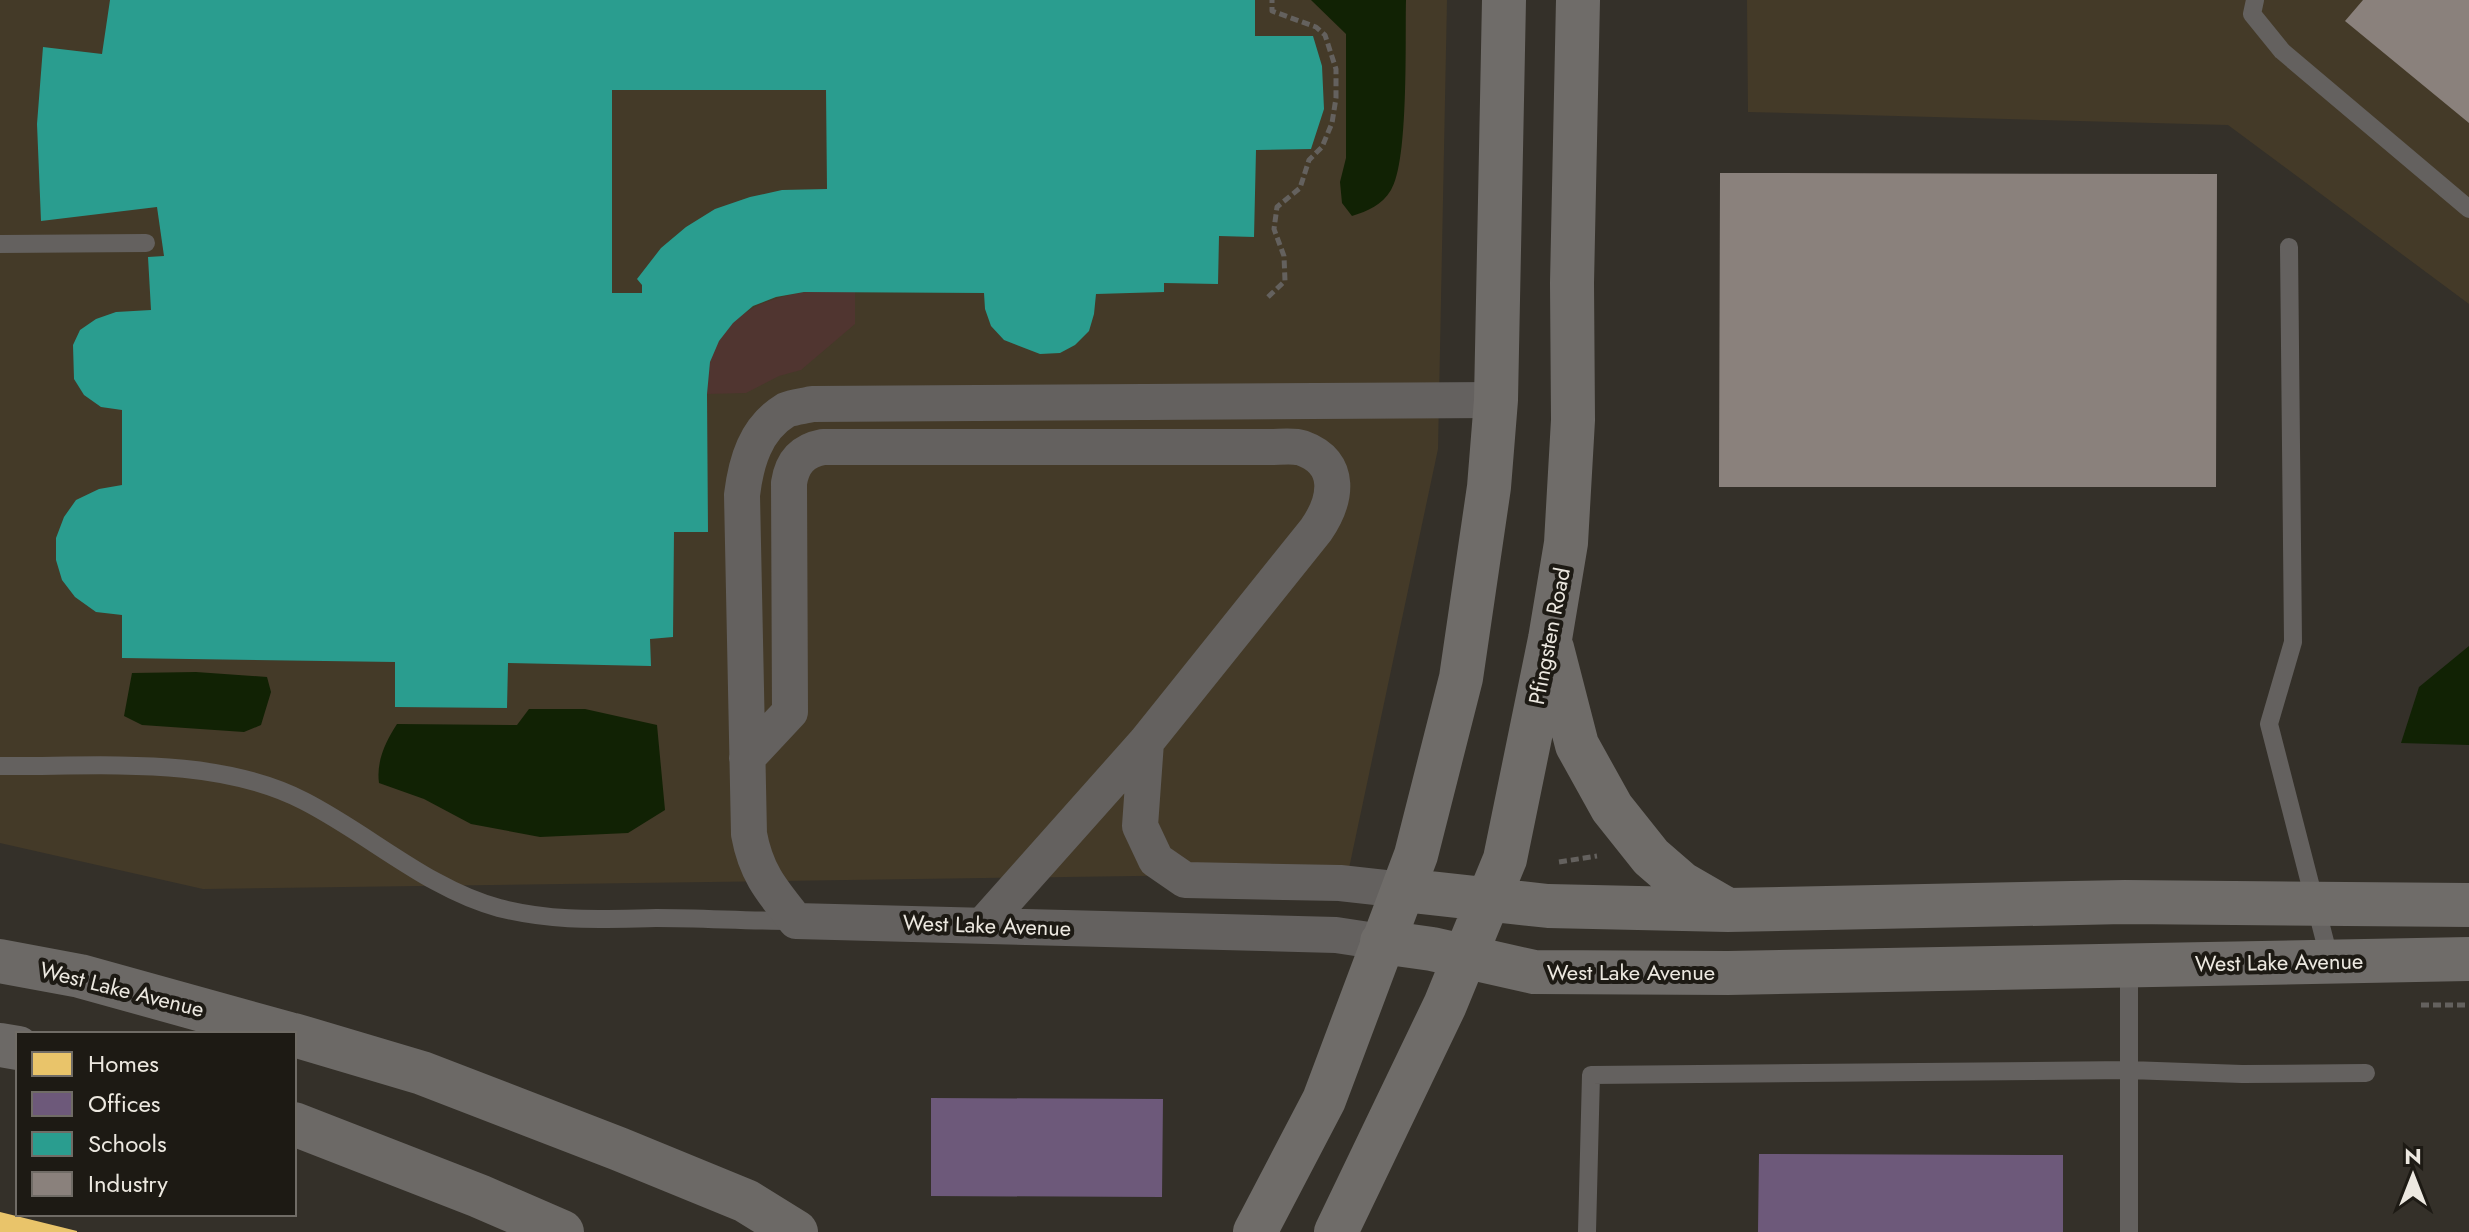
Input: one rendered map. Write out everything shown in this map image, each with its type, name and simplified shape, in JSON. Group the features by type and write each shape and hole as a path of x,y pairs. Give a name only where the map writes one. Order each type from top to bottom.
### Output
{"main road":[{"path":"1255,1232 1324,1100 1403,890 1416,855 1461,678 1489,487 1496,400 1504,0"},
{"name":"Pfingsten Road","path":"1336,1232 1393,1119 1505,859 1550,639 1566,543 1573,420 1572,283 1578,0"},
{"path":"1550,639 1577,745 1612,808 1651,857 1681,883 1728,910"},
{"path":"1403,890 1548,906 1728,910 2125,902 2469,905"},
{"name":"West Lake Avenue","path":"1382,942 1534,972 1728,973 2469,959"},
{"name":"West Lake Avenue","path":"0,961 80,976 281,1032"},
{"name":"West Lake Avenue","path":"296,1036 422,1073 619,1149 746,1201 796,1232"},
{"path":"296,1125 562,1232"}],"street":[{"path":"796,921 765,883 754,859 749,834 742,495 745,470 753,446 787,409 827,404 1496,400"},
{"path":"747,758 790,712 789,483 791,467 810,449 1300,447 1321,458 1331,474 1334,494 1329,512 1146,742 984,924"},
{"path":"1146,742 1140,826 1156,860 1185,880 1340,883 1403,890"},
{"name":"West Lake Avenue","path":"796,921 1336,935 1382,942"}],"lane":[{"path":"2255,0 2252,14 2282,51 2469,209"},
{"path":"0,244 146,243"},
{"path":"2289,247 2293,642 2269,724 2330,961"},
{"path":"0,766 155,768 222,773 266,785 303,800 466,897 540,918 583,921 656,918 796,921"},
{"path":"2129,966 2129,1232"},
{"path":"1587,1232 1591,1075 2129,1070 2242,1074 2366,1073"}],"path":[{"path":"1268,297 1285,281 1284,256 1274,229 1277,207 1300,188 1309,160 1322,147 1332,123 1336,98 1336,69 1325,35 1316,27 1272,11 1272,0"},
{"path":"1557,862 1606,854"}],"shaded area":[{"path":"0,0 1447,0 1438,449 1348,873 203,889 0,843"},
{"path":"1311,0 1406,0 1403,128 1397,175 1391,190 1379,204 1352,216 1342,203 1340,182 1346,158 1346,34"},
{"path":"1747,0 2469,0 2469,304 2228,125 1748,112"},
{"path":"804,292 855,292 855,324 801,370 779,376 746,393 707,394 710,363 716,347 734,322 759,305"},
{"path":"2469,646 2469,745 2401,743 2419,687"},
{"path":"196,672 267,677 271,692 261,725 244,732 142,725 124,716 132,673"},
{"path":"529,709 585,709 657,725 665,810 628,833 540,837 471,824 424,799 379,783 383,752 397,724 517,725"}],"building: Homes":[{"path":"0,1212 77,1231 77,1232 0,1232"}],"building: Offices":[{"path":"931,1098 1163,1099 1162,1197 931,1196"},
{"path":"1759,1154 2063,1155 2063,1232 1758,1232"}],"building: Schools":[{"path":"110,0 1255,0 1255,36 1313,36 1322,66 1324,109 1311,149 1256,150 1254,237 1219,236 1218,284 1164,283 1164,292 1096,294 1089,331 1075,345 1060,353 1040,354 1004,340 991,326 984,293 804,292 776,297 753,306 733,323 719,341 710,362 707,394 708,532 674,532 673,637 650,639 651,666 508,663 507,708 395,707 395,662 122,658 122,615 96,612 75,597 62,580 56,560 56,538 64,517 76,500 99,489 122,485 122,410 101,407 84,395 74,379 73,345 80,330 96,319 116,312 151,310 148,257 164,256 157,207 41,221 37,124 43,47 102,54","holes":["612,90 826,90 827,189 782,190 715,209 661,248 637,279 642,285 642,293 612,293"]}],"building: Industry":[{"path":"2363,0 2469,0 2469,123 2345,21"},
{"path":"1720,173 2217,174 2216,487 1719,487"}]}
